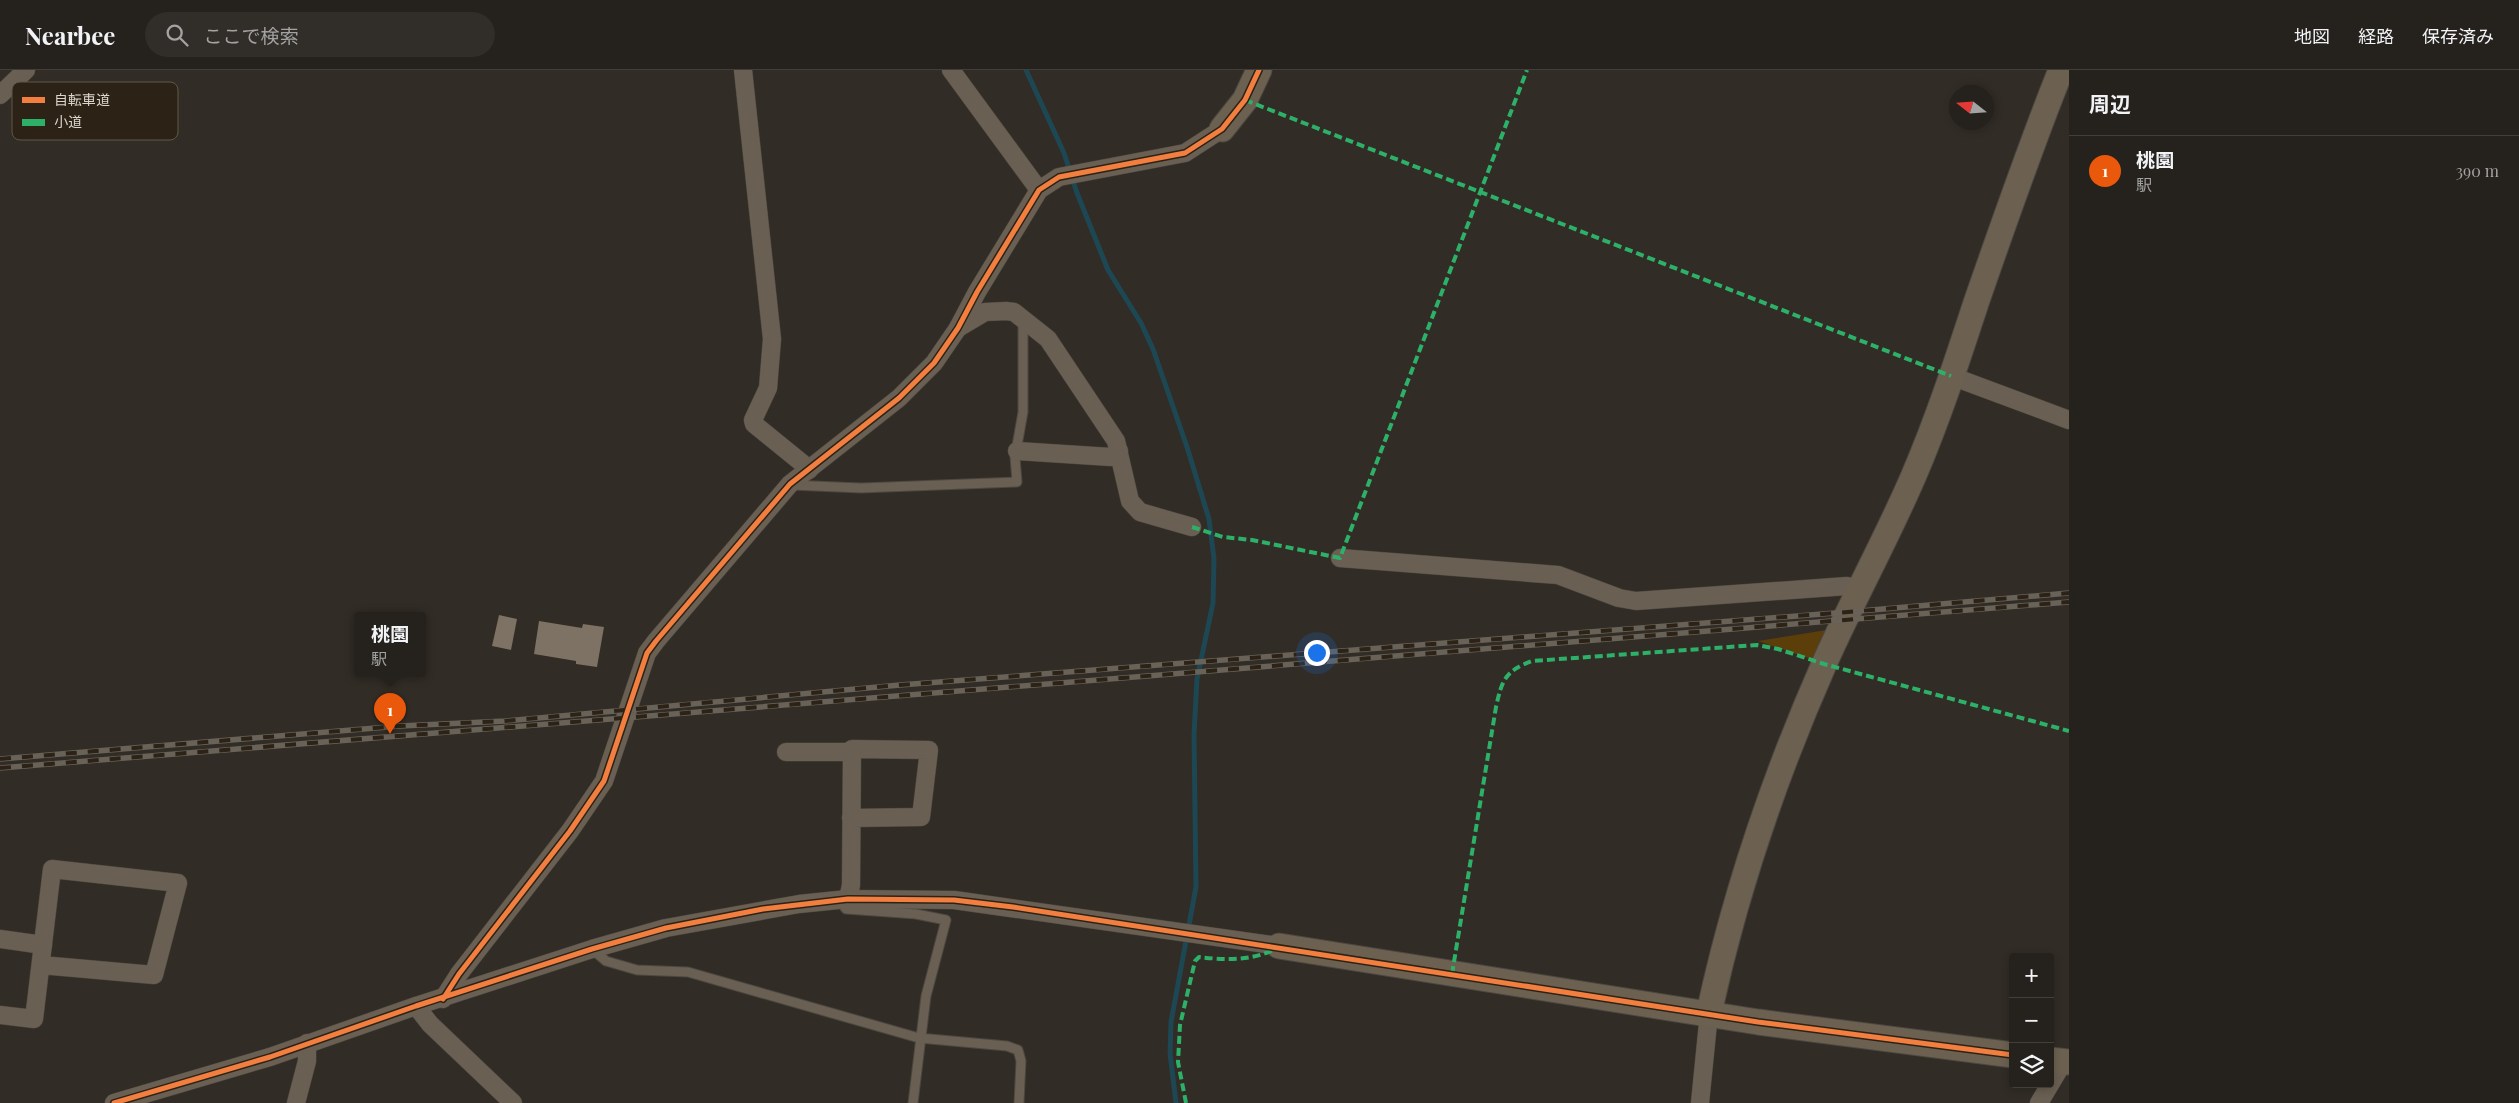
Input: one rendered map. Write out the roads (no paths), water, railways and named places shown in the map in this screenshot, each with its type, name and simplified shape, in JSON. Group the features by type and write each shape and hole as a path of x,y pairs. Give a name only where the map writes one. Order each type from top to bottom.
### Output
{"street":[{"path":"14,82 26,70"},
{"path":"743,70 772,339 768,388 753,420 754,424 809,470"},
{"path":"951,70 1039,190"},
{"path":"443,999 459,974 570,831 604,781 648,653 790,484 922,376 939,357 1039,190 1059,177 1185,153 1222,129 1245,100 1259,70"},
{"path":"1700,1103 1709,1012 1719,964 1750,854 1828,655 1914,474 1951,376 2025,160 2061,70"},
{"path":"0,95 12,83"},
{"path":"958,328 985,312 1014,312 1048,339 1116,441 1130,500 1134,507 1140,512 1192,527"},
{"path":"1951,376 2069,420"},
{"path":"1017,450 1112,457 1119,451"},
{"path":"1340,558 1558,575 1620,598 1636,601 1847,586 1860,589"},
{"path":"786,752 929,750 921,817 851,818"},
{"path":"844,899 852,885 852,752"},
{"path":"0,1015 34,1019 52,869 178,883 154,975 41,965"},
{"path":"114,1103 307,1043 592,949 666,928 763,909 844,899 954,900 1013,907 1280,946 1709,1012 1768,1023 2009,1054"},
{"path":"0,939 43,945"},
{"path":"416,1006 430,1024 513,1103"},
{"path":"296,1103 307,1061 307,1043"},
{"path":"2039,1103 2061,1061"}],"lane":[{"path":"790,484 861,488 1016,482 1017,450 1023,412 1023,319"},
{"path":"844,899 846,909 916,914 946,920 926,996 919,1038 913,1103"},
{"path":"592,949 606,961 637,970 688,972 919,1038 1007,1046 1018,1050 1021,1061 1019,1103"}],"waterway":[{"path":"1026,70 1064,153 1077,193 1108,270 1141,323 1153,349 1187,447 1209,519 1214,559 1213,603 1197,679 1194,734 1196,887 1171,1022 1170,1053 1176,1103"}],"railway":[{"path":"0,759 400,726 505,721 900,685 1848,612 2069,593"},
{"path":"0,768 2069,602"}],"place":[{"name":"桃園","path":"390,734"}]}
